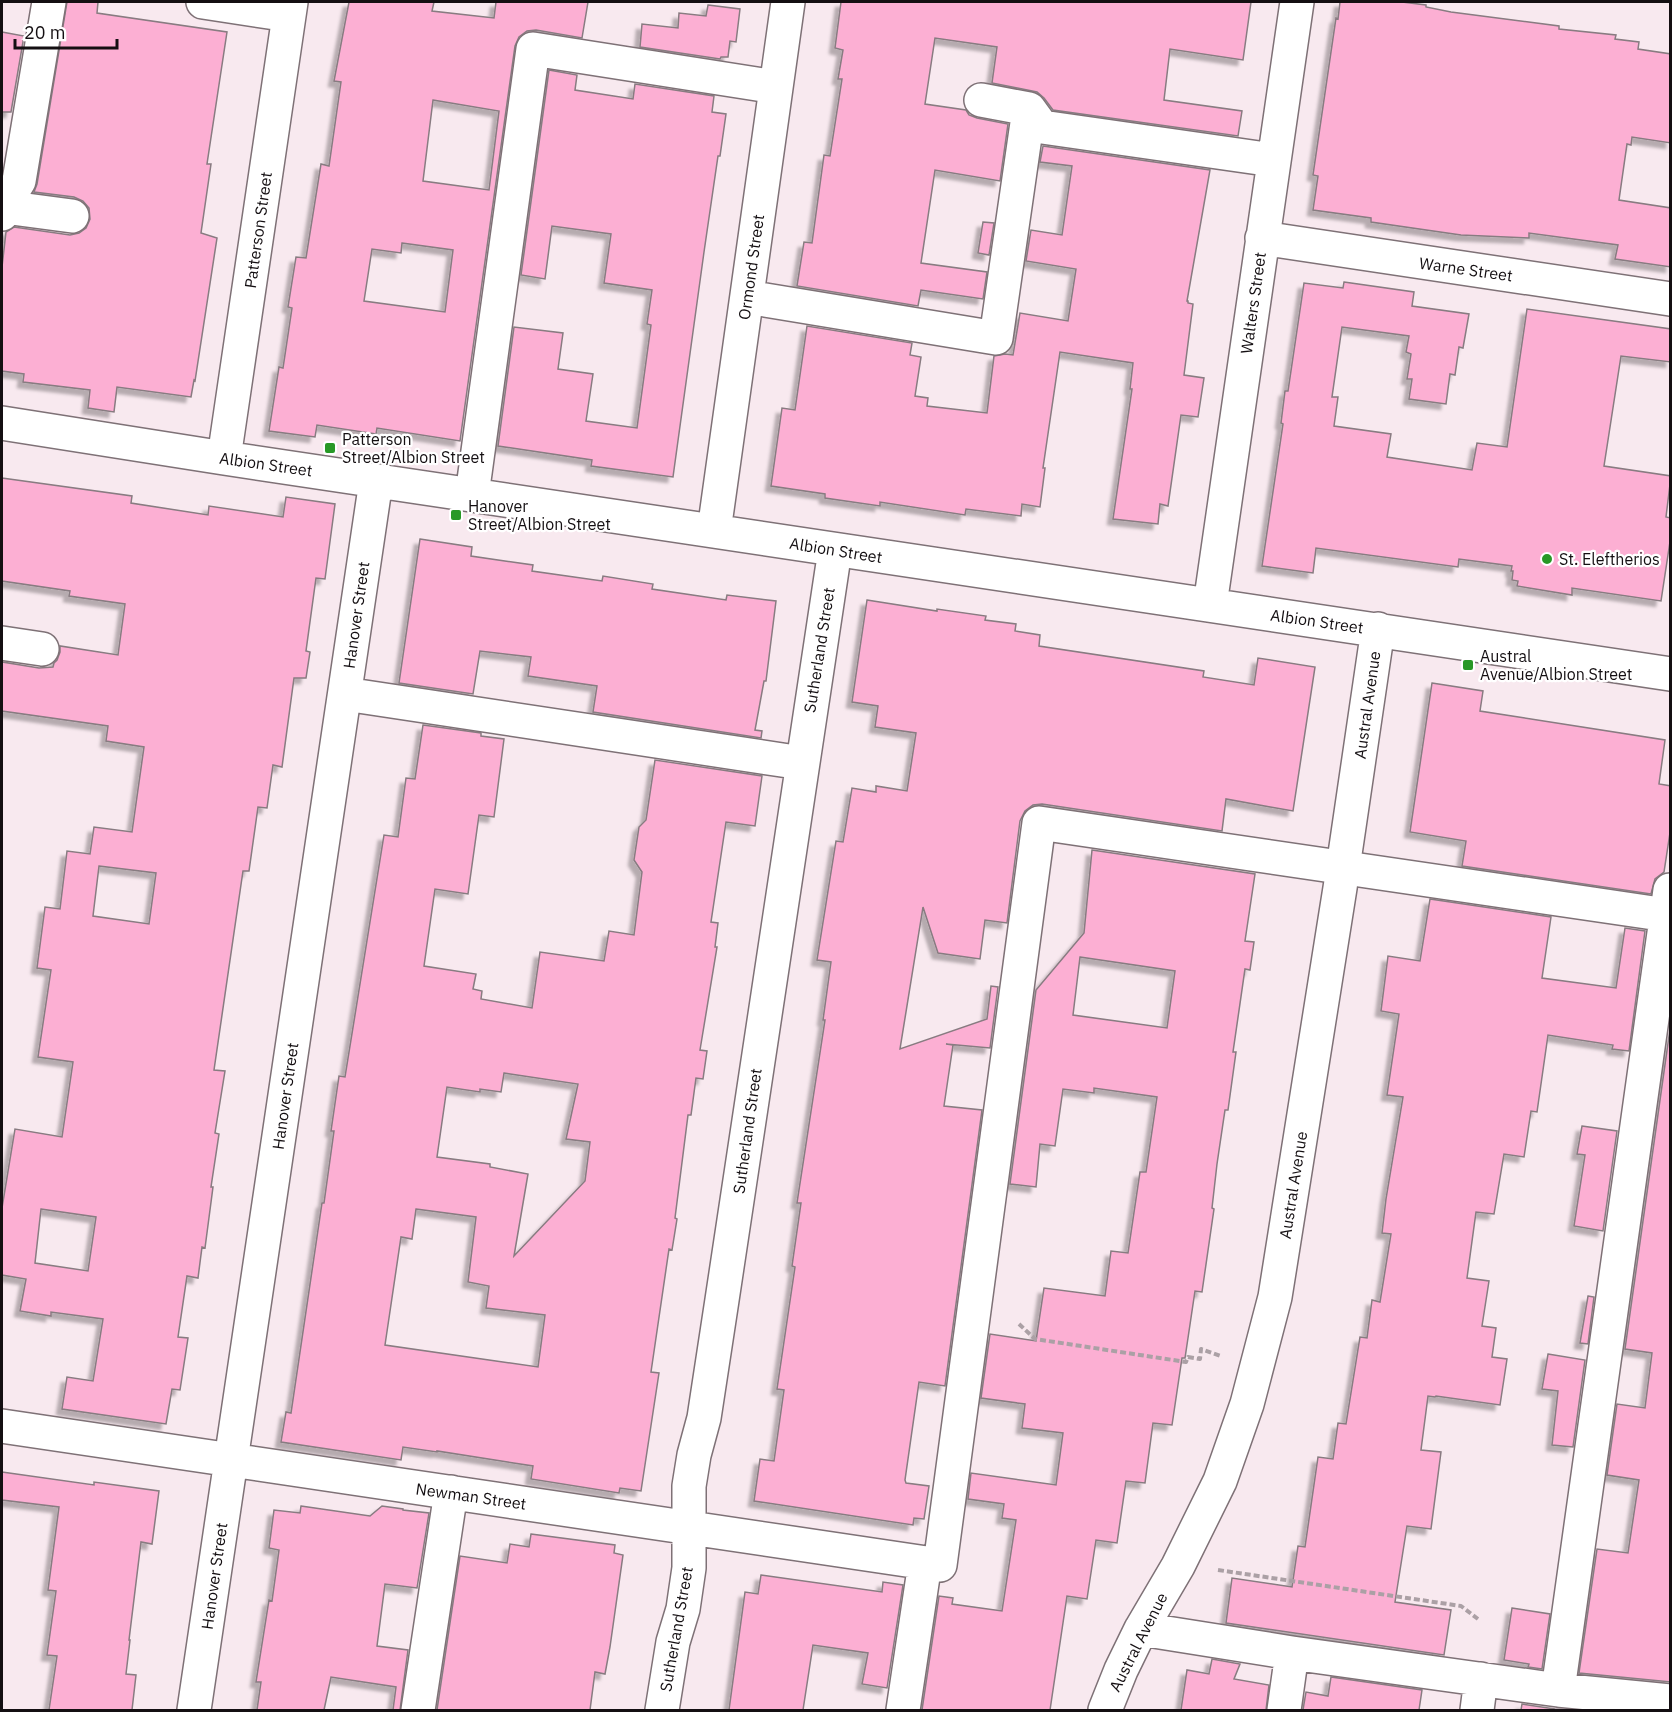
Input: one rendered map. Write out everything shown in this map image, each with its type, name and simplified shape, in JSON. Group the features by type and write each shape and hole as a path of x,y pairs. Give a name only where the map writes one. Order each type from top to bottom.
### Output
{"street":[{"path":"49,2 19,181 3,211 72,216"},
{"path":"203,2 290,8"},
{"name":"Ormond Street","path":"714,531 788,2"},
{"name":"Walters Street","path":"1209,605 1297,2"},
{"name":"Patterson Street","path":"224,458 290,8"},
{"path":"472,495 533,49 776,87"},
{"path":"981,100 1029,109 1042,127 1273,160"},
{"path":"747,297 996,338 1029,109"},
{"name":"Warne Street","path":"1262,238 1671,299"},
{"name":"Albion Street","path":"2,423 834,550 1671,674"},
{"name":"Hanover Street","path":"194,1710 376,481"},
{"name":"Sutherland Street","path":"662,1710 673,1642 683,1609 689,1568 689,1486 706,1406 834,550"},
{"name":"Austral Avenue","path":"1105,1710 1141,1629 1178,1566 1220,1481 1247,1404 1275,1296 1344,867 1378,629"},
{"path":"2,643 42,649"},
{"path":"345,694 802,763"},
{"path":"903,1710 932,1564 1039,822 1344,867 1669,902 1558,1690"},
{"name":"Newman Street","path":"2,1426 932,1564"},
{"path":"418,1710 451,1492"},
{"path":"1141,1629 1292,1653 1479,1695 1558,1690 1671,1701"},
{"path":"1284,1710 1292,1653"}],"path":[{"path":"1019,1324 1035,1339 1186,1362 1188,1357 1200,1359 1202,1349 1221,1356"},
{"path":"1218,1570 1461,1606 1478,1619"}],"building":[{"path":"67,2 98,2 97,13 227,32 207,164 211,164 201,233 217,238 191,397 117,387 114,412 88,408 90,390 23,382 24,374 2,371 2,267 6,232 14,227 70,235 86,228 90,219 89,208 83,201 74,197 34,192"},
{"path":"349,2 434,2 432,11 494,18 496,2 588,2 582,38 536,30 527,31 519,37 515,46 460,441 377,428 376,434 317,425 315,437 269,431 279,367 283,368 292,308 288,307 296,257 306,258 321,164 329,166 341,82 334,81","holes":["433,100 499,111 489,190 423,181","402,243 453,250 445,312 364,301 372,249 401,253"]},
{"path":"841,2 1251,2 1243,60 1170,49 1164,100 1242,111 1238,136 1053,110 1037,92 992,83 997,47 935,38 925,104 966,110 969,115 977,118 1008,124 1000,181 935,170 921,263 987,272 983,299 921,290 918,306 797,286 804,242 812,243 824,155 830,156 842,79 838,79 843,50 835,48"},
{"path":"1340,2 1402,2 1426,5 1426,7 1451,12 1559,26 1559,29 1616,35 1615,39 1639,42 1638,49 1671,54 1671,143 1632,137 1631,145 1627,144 1619,200 1671,208 1671,267 1615,259 1618,245 1529,233 1529,238 1461,235 1371,222 1371,218 1313,210 1318,176 1313,175"},
{"path":"708,5 740,9 736,42 730,41 728,57 720,59 640,47 642,24 678,28 679,13 706,16"},
{"path":"2,32 24,36 11,112 2,112"},
{"path":"549,70 577,75 575,90 633,99 635,84 714,96 712,112 726,114 720,156 718,156 673,477 591,466 592,460 498,446 514,327 563,333 558,369 593,374 586,421 637,428 651,325 647,324 652,290 604,283 611,234 552,226 545,279 521,275"},
{"path":"1043,146 1210,170 1187,301 1193,304 1184,375 1204,378 1198,417 1181,415 1168,506 1160,504 1158,524 1113,519 1132,389 1130,389 1133,363 1060,352 1043,468 1045,468 1040,507 1022,504 1021,516 966,509 965,515 880,502 880,506 825,498 825,494 771,486 782,408 795,410 807,326 912,343 910,355 921,357 915,396 928,398 927,406 987,413 994,356 1013,355 1020,313 1068,321 1076,269 1026,261 1031,230 1062,235 1072,166 1040,162"},
{"path":"983,222 994,223 989,255 978,253"},
{"path":"1344,282 1414,292 1412,306 1469,314 1463,348 1459,347 1455,375 1450,374 1446,404 1409,399 1412,379 1407,379 1411,354 1406,352 1409,336 1342,327 1332,397 1338,397 1334,426 1391,434 1387,457 1472,470 1477,443 1507,447 1527,309 1671,329 1671,362 1621,356 1604,466 1671,476 1666,517 1671,518 1671,535 1661,601 1572,588 1572,595 1517,586 1518,581 1512,580 1512,566 1459,559 1458,567 1316,548 1313,573 1262,566 1283,424 1281,423 1285,391 1288,391 1304,283 1343,288"},
{"path":"2,478 132,496 131,503 208,515 209,506 283,517 286,497 335,504 325,579 316,578 306,651 310,652 306,678 294,678 282,767 273,765 267,808 258,807 249,871 243,871 214,1070 225,1071 215,1133 219,1134 205,1248 202,1247 198,1278 187,1276 178,1337 188,1338 180,1390 172,1389 166,1424 62,1409 67,1377 93,1381 103,1319 51,1312 51,1316 20,1311 26,1279 2,1275 2,1208 15,1129 62,1137 73,1062 38,1057 51,970 37,968 45,907 60,909 67,851 90,854 94,827 132,832 144,747 106,741 108,726 2,711 2,662 39,668 53,667 60,652 60,646 118,655 125,604 69,596 70,591 2,581","holes":["99,866 156,873 149,924 93,916","41,1209 96,1217 88,1271 35,1263"]},
{"path":"420,539 472,547 471,556 533,565 532,571 602,581 603,576 653,584 652,589 726,600 727,595 776,601 766,681 764,681 755,730 762,731 761,738 593,712 597,686 528,676 531,657 480,651 473,694 399,683"},
{"path":"867,600 986,616 985,620 1016,624 1015,631 1040,635 1039,646 1204,671 1203,677 1254,685 1258,658 1315,667 1293,811 1226,799 1222,831 1042,804 1033,805 1025,811 1020,821 1007,923 985,920 980,959 938,953 923,907 900,1049 987,1019 991,986 998,987 990,1048 946,1044 953,1045 944,1106 982,1110 945,1386 919,1382 905,1480 906,1483 929,1486 924,1519 914,1518 913,1525 754,1501 760,1459 774,1461 784,1390 777,1389 795,1267 792,1266 801,1203 797,1203 825,1020 823,1020 831,962 817,960 836,841 843,842 852,788 876,792 876,786 907,791 916,733 875,727 878,706 852,702"},
{"path":"1432,683 1483,691 1480,711 1665,740 1659,784 1671,786 1671,826 1664,872 1655,879 1651,894 1462,866 1466,841 1410,832"},
{"path":"423,725 481,733 481,736 504,739 494,817 479,815 468,894 435,889 424,966 476,974 473,989 482,991 481,999 532,1008 540,952 604,961 609,931 634,935 642,872 634,860 639,827 646,820 655,760 762,776 755,826 726,822 711,922 718,923 715,947 717,947 700,1050 707,1051 703,1079 696,1078 691,1115 688,1115 675,1218 677,1219 672,1250 669,1249 651,1372 659,1373 641,1491 620,1488 619,1493 531,1479 533,1466 437,1451 403,1447 401,1460 281,1442 286,1412 291,1413 322,1203 324,1203 339,1076 345,1077 384,835 398,837 406,778 415,779","holes":["504,1073 578,1084 566,1139 590,1142 585,1181 514,1256 528,1174 490,1167 490,1164 437,1157 447,1087 480,1092 480,1089 501,1092","416,1209 476,1217 468,1282 489,1286 486,1308 545,1315 538,1367 385,1345 401,1237 412,1239"]},
{"path":"1092,850 1255,874 1245,941 1254,942 1250,970 1245,969 1233,1052 1236,1052 1228,1110 1225,1110 1217,1164 1212,1208 1214,1209 1202,1292 1195,1291 1172,1425 1153,1423 1145,1483 1126,1481 1117,1543 1096,1540 1087,1599 1067,1596 1050,1710 922,1710 939,1596 953,1598 952,1604 1002,1611 1016,1520 1002,1518 1004,1504 968,1499 971,1473 1056,1485 1063,1433 1022,1428 1025,1404 981,1398 990,1334 1036,1341 1044,1288 1105,1296 1111,1251 1128,1253 1140,1172 1146,1172 1157,1097 1094,1088 1094,1093 1063,1089 1055,1146 1040,1144 1036,1187 1010,1184 1036,990 1084,933","holes":["1080,957 1175,971 1167,1028 1073,1015"]},
{"path":"1430,899 1551,917 1542,978 1616,988 1625,928 1645,931 1629,1051 1612,1049 1613,1045 1548,1035 1537,1112 1531,1111 1524,1157 1504,1154 1494,1214 1476,1212 1467,1278 1489,1281 1482,1326 1496,1328 1492,1357 1507,1359 1500,1405 1428,1396 1421,1450 1441,1452 1431,1529 1407,1526 1395,1602 1451,1610 1444,1655 1226,1623 1232,1578 1292,1587 1298,1546 1305,1547 1318,1457 1333,1459 1338,1423 1346,1424 1360,1337 1367,1338 1372,1300 1380,1302 1391,1234 1382,1233 1403,1097 1387,1095 1399,1014 1381,1011 1388,956 1420,961"},
{"path":"1671,1022 1671,1682 1579,1673 1597,1549 1628,1553 1639,1480 1607,1475 1617,1404 1645,1408 1652,1353 1625,1349"},
{"path":"1582,1126 1617,1131 1603,1231 1574,1226 1585,1155 1577,1154"},
{"path":"1588,1296 1594,1297 1588,1344 1580,1343"},
{"path":"1548,1354 1585,1360 1573,1447 1552,1445 1558,1391 1542,1389"},
{"path":"2,1472 94,1485 94,1482 159,1491 152,1544 141,1542 126,1674 136,1675 132,1710 49,1710 57,1656 47,1655 56,1591 48,1590 59,1507 2,1500"},
{"path":"301,1506 370,1516 382,1506 429,1513 417,1588 385,1584 377,1646 408,1650 400,1710 393,1710 396,1687 331,1677 324,1710 257,1710 261,1682 256,1682 269,1600 272,1601 279,1550 269,1548 274,1510 300,1513"},
{"path":"531,1534 615,1545 614,1553 623,1555 605,1674 595,1672 590,1710 437,1710 460,1556 507,1563 510,1544 529,1547"},
{"path":"761,1575 882,1592 883,1582 903,1585 887,1688 862,1684 868,1653 813,1645 803,1710 729,1710 745,1592 758,1594"},
{"path":"1512,1608 1550,1614 1542,1669 1528,1667 1529,1664 1504,1660"},
{"path":"1212,1659 1240,1664 1234,1679 1269,1685 1266,1710 1181,1710 1187,1670 1209,1674"},
{"path":"1331,1677 1422,1690 1419,1710 1303,1710 1306,1692 1328,1696"},
{"path":"1522,1704 1555,1709 1575,1710 1521,1710"}],"place":[{"name":"Patterson Street/Albion Street","path":"330,448"},
{"name":"Hanover Street/Albion Street","path":"456,515"},
{"name":"St. Eleftherios","path":"1547,559"},
{"name":"Austral Avenue/Albion Street","path":"1468,665"}]}
